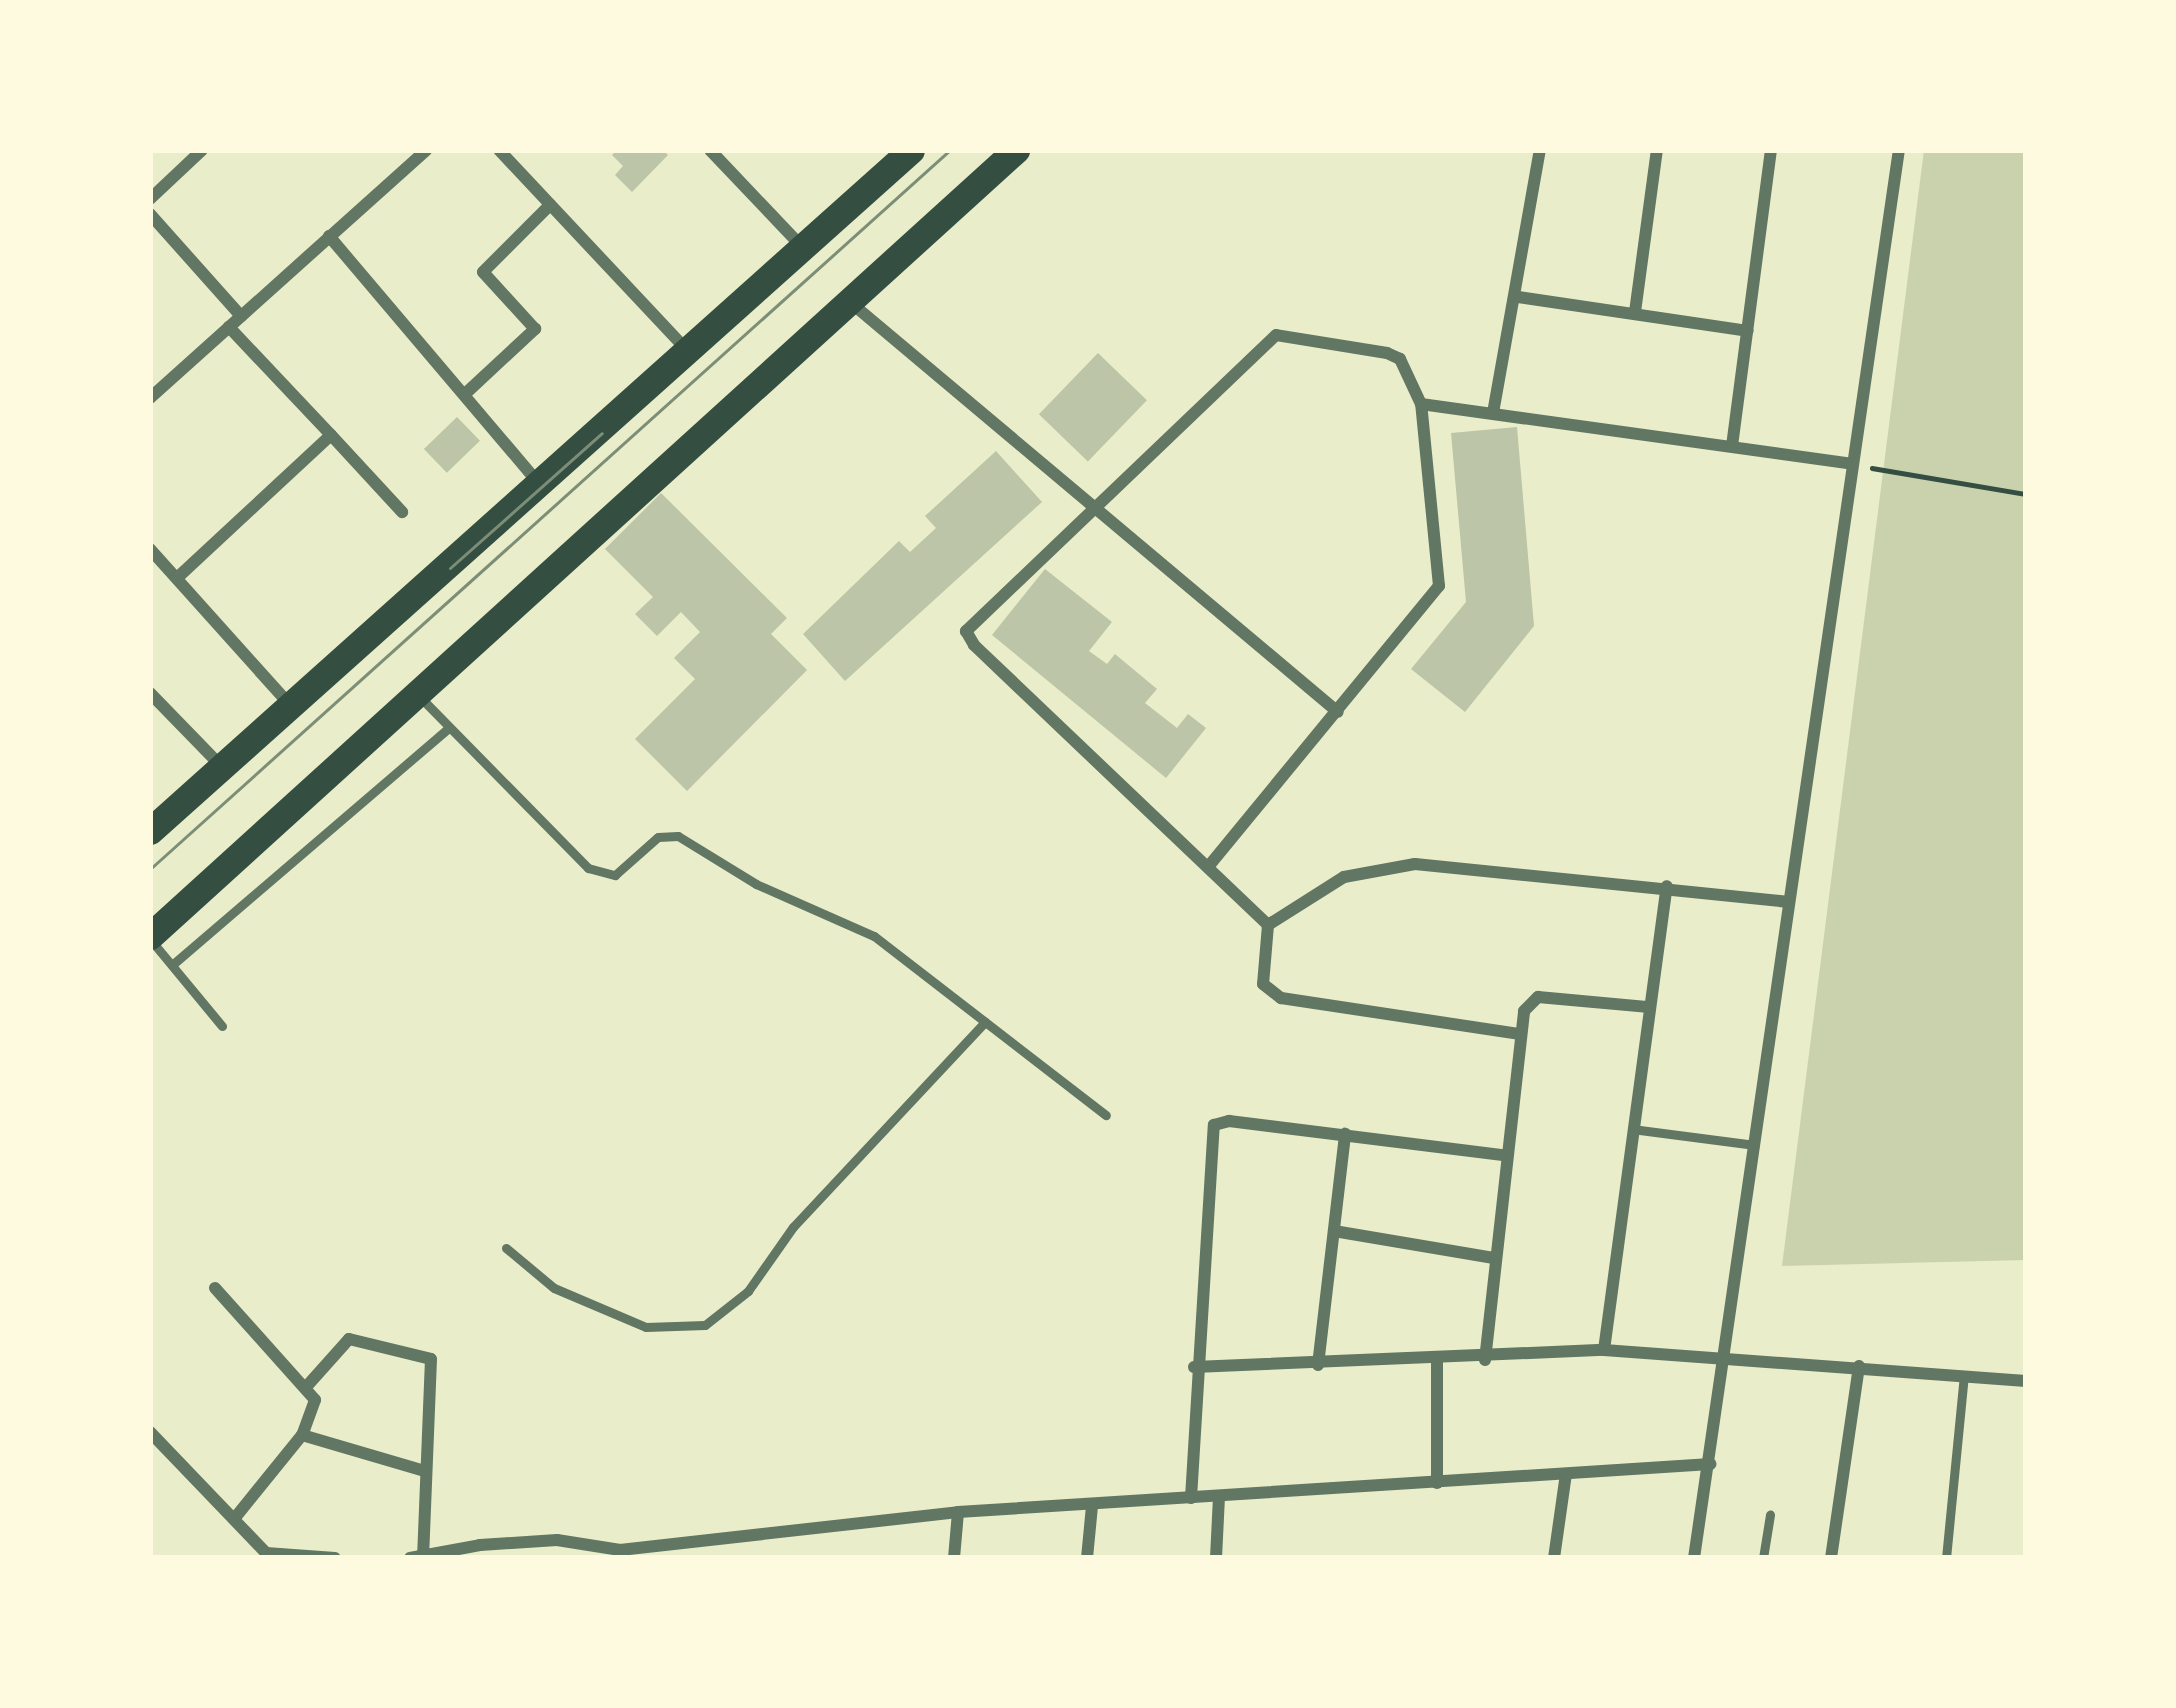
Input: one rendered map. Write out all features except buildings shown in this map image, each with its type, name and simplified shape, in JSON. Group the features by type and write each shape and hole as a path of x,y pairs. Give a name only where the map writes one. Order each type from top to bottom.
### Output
{"main road":[{"path":"150,831 911,150"},
{"path":"150,937 1016,150"}],"street":[{"path":"150,199 202,150"},
{"path":"150,398 426,150"},
{"path":"499,150 688,351"},
{"path":"710,150 802,248"},
{"path":"1493,413 1518,297 1540,150"},
{"path":"1635,312 1658,150"},
{"path":"1732,446 1771,150"},
{"path":"1694,1558 1899,150"},
{"path":"465,394 535,329 483,272 550,205"},
{"path":"150,214 241,316"},
{"path":"329,236 537,481"},
{"path":"1518,297 1747,331"},
{"path":"850,302 1099,505 1338,712"},
{"path":"229,328 402,512"},
{"path":"1208,867 1439,586 1421,404 1407,370 1388,352 1276,335 966,632 1208,867 1268,925"},
{"path":"1421,404 1850,464"},
{"path":"177,578 332,435"},
{"path":"150,549 289,704"},
{"path":"150,693 221,766"},
{"path":"1268,925 1344,878 1415,864 1790,902"},
{"path":"1604,1350 1666,886"},
{"path":"1268,925 1263,984 1281,998 1520,1034"},
{"path":"1485,1360 1503,1155 1529,1001 1538,997 1647,1007"},
{"path":"1191,1498 1194,1366 1214,1125 1345,1133 1503,1155"},
{"path":"1318,1365 1345,1133"},
{"path":"1334,1231 1494,1258"},
{"path":"214,1288 307,1386 316,1412 233,1519"},
{"path":"307,1386 349,1339 419,1350 430,1359 419,1556 557,1540 615,1554 677,1551 958,1512 1710,1464"},
{"path":"1194,1366 1485,1360 1604,1350 1725,1354 2026,1381"},
{"path":"1437,1360 1438,1483"},
{"path":"1832,1558 1859,1366"},
{"path":"150,1432 266,1556 335,1558"},
{"path":"302,1435 424,1471"},
{"path":"1554,1558 1566,1474"},
{"path":"1216,1558 1219,1497"},
{"path":"1088,1558 1092,1506"},
{"path":"954,1558 958,1512"}],"lane":[{"path":"417,693 588,868 615,875 658,837 678,836 756,884 874,937 1106,1115"},
{"path":"172,965 449,728"},
{"path":"150,937 222,1026"},
{"path":"506,1248 554,1288 646,1327 705,1325 748,1291 793,1227 985,1022"},
{"path":"1632,1129 1755,1145"},
{"path":"1946,1558 1964,1376"},
{"path":"1763,1558 1770,1515"}],"path":[{"path":"1850,464 2026,494"}],"green space":[{"path":"1924,150 2026,150 2026,1260 1782,1266"}],"tram line":[{"path":"150,869 950,150"},
{"path":"450,568 602,433"}]}
